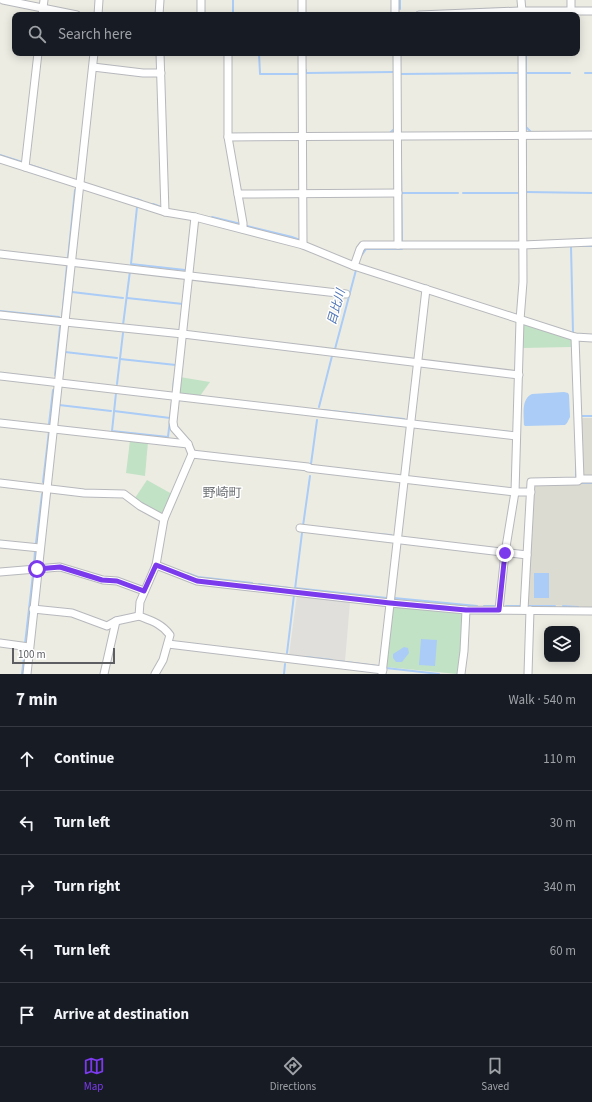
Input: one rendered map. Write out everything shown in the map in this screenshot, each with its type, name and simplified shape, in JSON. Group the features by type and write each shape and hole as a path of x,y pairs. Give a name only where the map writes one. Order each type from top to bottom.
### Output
{"street":[{"path":"3,0 42,12 44,0"},
{"path":"98,12 99,0"},
{"path":"160,0 160,12"},
{"path":"201,0 201,12"},
{"path":"302,0 302,12"},
{"path":"395,0 395,12"},
{"path":"521,0 520,12 592,11"},
{"path":"571,0 571,11"},
{"path":"25,167 38,56"},
{"path":"27,674 37,569 94,56"},
{"path":"160,56 165,212"},
{"path":"228,56 228,137 243,229"},
{"path":"302,56 303,245"},
{"path":"397,56 398,245"},
{"path":"499,610 505,553 515,492 520,320 523,282 522,56"},
{"path":"92,67 143,73 161,73"},
{"path":"228,137 592,135"},
{"path":"0,159 165,212 195,217 303,245 354,266 575,338 592,338"},
{"path":"238,194 398,193"},
{"path":"140,616 140,602 156,565 164,519 192,454 188,444 174,428 173,422 195,217"},
{"path":"354,266 363,245 523,245 592,242"},
{"path":"0,254 346,294"},
{"path":"168,644 382,672 426,289"},
{"path":"0,315 183,334 519,375"},
{"path":"575,338 580,479"},
{"path":"0,376 516,436"},
{"path":"0,422 188,444"},
{"path":"192,454 515,492 531,492"},
{"path":"528,674 527,556 532,482 578,481 580,479 592,479"},
{"path":"0,483 84,493 124,494 140,506 164,519"},
{"path":"300,528 527,556"},
{"path":"0,544 40,548"},
{"path":"156,565 197,581 390,603 466,610 592,611"},
{"path":"0,572 60,567 102,580 117,581 144,591"},
{"path":"33,609 72,613 107,626 116,621 140,616 157,622 165,628 170,635 163,660 155,674"},
{"path":"461,674 466,610"},
{"path":"104,674 116,621"},
{"path":"0,644 29,647"}],"shaded area":[{"path":"581,418 592,418 592,608 580,608 577,606 527,605 534,485 582,484"},
{"path":"297,595 350,602 345,661 289,655"}],"green space":[{"path":"526,324 572,339 572,347 523,348 523,326"},
{"path":"180,377 210,382 200,396 181,394 178,391"},
{"path":"130,440 148,442 145,476 126,473"},
{"path":"147,480 172,494 162,515 135,498"},
{"path":"395,607 460,612 462,616 461,649 457,674 386,667 393,609"}],"water":[{"path":"568,393 569,395 570,417 565,425 524,425 524,407 528,396 532,394"},
{"path":"534,573 549,573 549,598 534,598"},
{"path":"421,639 437,640 435,666 419,665"},
{"path":"404,647 408,648 409,653 402,662 396,662 393,658 393,654"}],"waterway":[{"path":"233,0 233,12"},
{"path":"400,0 400,9"},
{"path":"259,56 260,74 300,74"},
{"path":"526,56 526,127 531,132"},
{"path":"306,70 306,73 394,72"},
{"path":"400,74 518,73"},
{"path":"526,73 570,73"},
{"path":"585,73 592,73"},
{"path":"390,133 393,130"},
{"path":"526,143 526,164"},
{"name":"目比川","path":"401,153 401,163"},
{"path":"0,155 22,162"},
{"path":"30,165 52,172"},
{"name":"目比川","path":"401,166 402,241"},
{"path":"68,258 75,190"},
{"path":"526,192 592,193"},
{"path":"402,193 458,193"},
{"path":"463,193 518,193"},
{"path":"129,197 136,199"},
{"path":"137,199 142,201"},
{"path":"153,204 161,207"},
{"path":"137,207 131,264 185,270"},
{"path":"212,217 241,224"},
{"path":"247,226 300,240"},
{"path":"573,333 571,246 592,246"},
{"name":"目比川","path":"361,256 366,249 402,249 402,247"},
{"path":"62,317 67,265"},
{"name":"目比川","path":"335,349 356,270"},
{"path":"123,325 130,271"},
{"path":"72,292 123,298"},
{"path":"127,298 183,304"},
{"path":"0,311 59,317"},
{"path":"55,375 60,327"},
{"path":"117,384 123,333"},
{"path":"65,352 117,358"},
{"name":"目比川","path":"319,407 332,356"},
{"path":"120,359 176,365"},
{"path":"173,389 174,379"},
{"path":"49,424 53,390"},
{"path":"116,393 112,431 168,437 172,401"},
{"path":"59,405 111,411"},
{"path":"323,410 404,419"},
{"path":"114,411 170,418"},
{"path":"581,416 592,416"},
{"name":"目比川","path":"311,464 317,420"},
{"path":"43,482 49,431"},
{"path":"499,431 510,432"},
{"path":"576,466 576,479"},
{"name":"目比川","path":"303,526 310,476"},
{"path":"579,483 592,483"},
{"path":"36,543 42,494"},
{"name":"目比川","path":"295,589 302,533"},
{"path":"376,534 391,535"},
{"path":"34,565 35,551"},
{"path":"187,573 198,577 252,583"},
{"path":"25,644 33,574"},
{"path":"259,584 290,588"},
{"path":"295,588 387,598"},
{"name":"目比川","path":"287,653 294,595"},
{"path":"394,598 477,606"},
{"path":"484,606 494,606"},
{"path":"506,606 522,606"},
{"path":"526,606 555,606"},
{"path":"563,606 578,607"},
{"path":"22,674 25,649"},
{"path":"306,657 332,660"},
{"path":"338,661 377,666"},
{"name":"目比川","path":"284,674 285,664"},
{"path":"386,668 439,674"}],"district":[{"name":"野崎町","path":"222,492"}],"route":[{"path":"37,569 60,567 102,580 117,581 144,591 156,565 197,581 390,603 466,610 499,610 505,553"}]}
